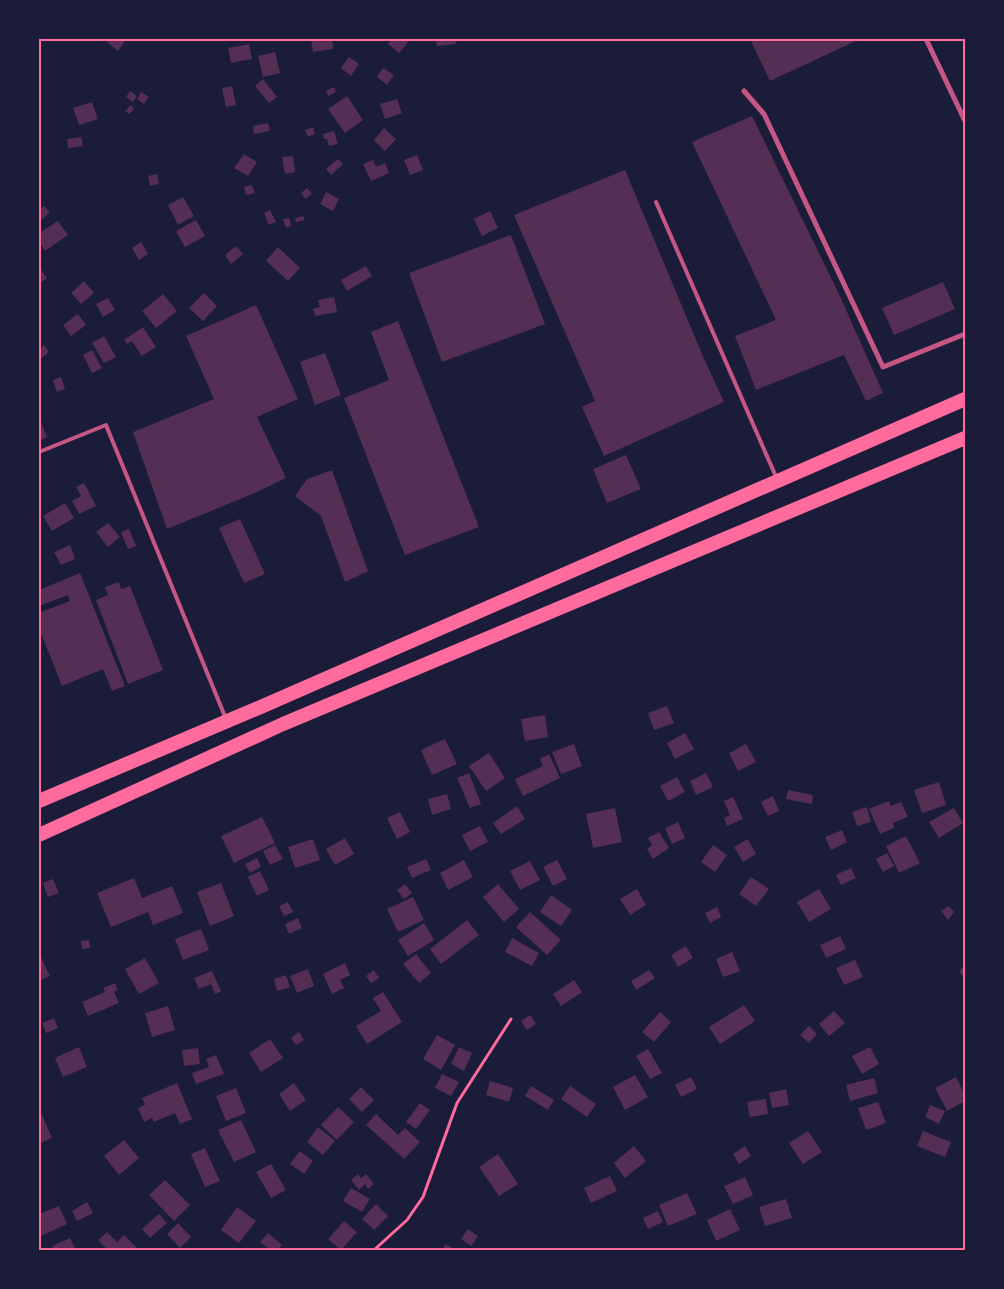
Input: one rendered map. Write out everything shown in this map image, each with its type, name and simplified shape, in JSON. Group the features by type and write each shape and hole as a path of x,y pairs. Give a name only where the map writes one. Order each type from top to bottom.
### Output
{"highway":[{"path":"39,801 965,399"},
{"path":"39,835 283,724 965,438"}],"street":[{"path":"926,39 965,121"},
{"path":"744,92 764,114 883,367 965,334"}],"lane":[{"path":"656,202 778,481"},
{"path":"39,452 106,425 227,721"}],"path":[{"path":"374,1250 407,1220 422,1197 457,1103 511,1020"}],"building":[{"path":"108,39 126,40 118,51 106,41"},
{"path":"311,39 332,39 333,49 313,52"},
{"path":"392,39 411,39 399,53 388,44"},
{"path":"436,39 456,39 456,44 437,46"},
{"path":"750,39 860,39 770,81"},
{"path":"249,44 252,59 231,63 228,48"},
{"path":"275,52 280,73 263,77 258,56"},
{"path":"349,57 359,64 351,76 341,68"},
{"path":"383,68 394,75 387,85 377,77"},
{"path":"263,79 277,97 269,103 255,86"},
{"path":"232,86 236,105 226,107 222,88"},
{"path":"334,87 336,92 328,96 326,91"},
{"path":"130,91 137,96 133,102 126,97"},
{"path":"141,92 149,97 144,104 137,99"},
{"path":"347,96 363,120 345,133 328,109"},
{"path":"397,99 402,113 385,119 380,104"},
{"path":"92,102 98,119 79,125 73,108"},
{"path":"131,105 134,109 129,114 125,111"},
{"path":"752,116 839,294 883,393 866,401 844,355 756,390 735,336 776,320 692,142"},
{"path":"268,123 270,131 254,134 253,126"},
{"path":"313,127 315,134 308,137 305,130"},
{"path":"384,128 396,139 385,151 374,140"},
{"path":"334,131 338,144 329,146 323,134"},
{"path":"81,137 83,146 68,148 67,139"},
{"path":"244,154 257,162 248,176 234,168"},
{"path":"417,155 423,170 410,175 404,160"},
{"path":"293,156 295,172 285,174 282,157"},
{"path":"338,159 343,164 331,175 326,169"},
{"path":"373,160 376,167 385,163 389,173 371,181 363,164"},
{"path":"625,170 724,402 604,456 582,407 595,401 514,215"},
{"path":"157,174 159,184 150,186 148,176"},
{"path":"252,185 255,193 246,195 244,187"},
{"path":"307,188 312,194 305,199 301,193"},
{"path":"326,192 339,199 333,211 320,204"},
{"path":"183,197 194,216 178,225 168,205"},
{"path":"44,206 50,212 39,222 39,210"},
{"path":"270,210 276,222 269,225 264,213"},
{"path":"490,211 498,228 482,236 474,219"},
{"path":"303,216 305,220 296,222 295,218"},
{"path":"289,218 291,226 286,228 283,219"},
{"path":"196,220 205,236 185,247 176,231"},
{"path":"58,221 68,235 45,251 39,241 39,233"},
{"path":"511,235 545,324 442,362 409,273"},
{"path":"141,242 148,254 139,260 132,248"},
{"path":"236,246 243,254 231,264 225,255"},
{"path":"278,247 300,268 288,281 266,261"},
{"path":"366,266 372,276 347,291 341,280"},
{"path":"41,270 47,278 39,284 39,271"},
{"path":"84,281 94,293 81,304 71,293"},
{"path":"943,282 955,309 894,335 882,308"},
{"path":"204,293 217,306 203,321 189,308"},
{"path":"163,294 177,311 156,328 142,311"},
{"path":"334,297 337,312 315,316 313,309 320,307 318,300"},
{"path":"108,298 115,310 103,317 96,304"},
{"path":"256,305 298,399 257,417 286,478 167,529 133,432 214,399 186,336"},
{"path":"78,314 86,325 71,336 63,325"},
{"path":"398,321 479,527 405,555 344,398 389,380 371,332"},
{"path":"143,327 156,347 142,356 132,341 127,344 124,340"},
{"path":"104,336 116,357 104,363 92,343"},
{"path":"44,345 49,352 39,360 39,349"},
{"path":"92,350 102,368 92,373 83,355"},
{"path":"325,353 341,395 315,405 300,362"},
{"path":"61,377 65,389 57,392 53,380"},
{"path":"41,423 47,437 39,441 39,424"},
{"path":"626,455 641,489 607,503 593,469"},
{"path":"332,470 368,571 345,582 321,516 295,496 307,479"},
{"path":"84,483 96,506 79,514 72,501 81,496 76,487"},
{"path":"65,503 74,518 52,531 43,516"},
{"path":"240,519 265,574 244,583 219,528"},
{"path":"108,523 120,537 108,547 96,532"},
{"path":"129,529 136,546 128,549 121,532"},
{"path":"70,545 75,559 61,565 54,552"},
{"path":"80,573 125,686 112,691 103,669 62,686 39,628 39,613 70,601 68,595 39,606 39,590"},
{"path":"119,582 121,589 130,586 163,670 128,684 96,600 108,595 105,587"},
{"path":"667,706 674,723 654,730 648,713"},
{"path":"545,715 548,737 525,741 521,719"},
{"path":"685,733 694,749 675,759 667,743"},
{"path":"445,739 457,764 432,775 421,750"},
{"path":"574,744 582,766 561,774 552,752"},
{"path":"746,744 756,762 738,771 729,753"},
{"path":"489,753 505,778 486,791 469,766"},
{"path":"549,754 560,778 523,796 515,779 543,766 540,759"},
{"path":"469,773 481,804 470,808 457,778"},
{"path":"706,773 713,787 696,795 690,781"},
{"path":"677,777 685,792 668,801 660,786"},
{"path":"939,782 946,805 922,813 914,790"},
{"path":"788,790 813,795 812,804 786,799"},
{"path":"447,794 451,809 432,815 428,799"},
{"path":"773,796 779,811 768,816 761,802"},
{"path":"733,797 743,819 727,826 724,818 730,815 724,801"},
{"path":"889,801 891,806 901,802 908,817 893,823 894,828 880,834 869,809"},
{"path":"517,806 525,819 501,834 493,823"},
{"path":"867,807 871,822 857,826 852,812"},
{"path":"615,808 622,842 593,848 586,814"},
{"path":"954,808 963,823 939,838 929,822"},
{"path":"400,812 410,832 397,839 387,818"},
{"path":"262,817 275,843 234,863 221,836"},
{"path":"678,822 685,838 672,844 665,828"},
{"path":"480,826 488,842 470,851 462,835"},
{"path":"842,830 847,842 831,850 825,837"},
{"path":"659,832 669,848 653,859 647,849 652,845 648,838"},
{"path":"906,836 920,863 899,873 886,846"},
{"path":"345,838 354,854 335,865 326,849"},
{"path":"313,839 320,860 295,868 288,847"},
{"path":"748,839 756,854 743,862 734,847"},
{"path":"275,845 283,859 270,865 263,851"},
{"path":"713,845 727,855 715,872 701,862"},
{"path":"887,853 894,866 883,872 876,859"},
{"path":"257,858 261,867 250,873 245,864"},
{"path":"426,859 431,870 412,878 407,867"},
{"path":"464,860 473,877 448,890 440,873"},
{"path":"557,860 567,879 553,886 543,867"},
{"path":"530,861 540,880 520,890 510,871"},
{"path":"851,868 856,878 841,885 836,875"},
{"path":"260,871 269,890 257,896 248,877"},
{"path":"751,877 769,889 756,906 739,894"},
{"path":"134,878 142,898 172,886 183,913 153,925 148,912 111,927 97,893"},
{"path":"53,879 59,893 48,897 43,883"},
{"path":"221,883 234,916 210,926 197,892"},
{"path":"405,884 412,893 404,899 397,890"},
{"path":"498,884 519,909 504,922 483,897"},
{"path":"637,889 646,905 630,915 620,899"},
{"path":"819,889 831,909 809,922 797,902"},
{"path":"551,895 572,910 561,926 540,912"},
{"path":"413,897 424,920 398,932 387,909"},
{"path":"288,902 293,912 284,916 279,906"},
{"path":"949,906 954,912 948,920 941,911"},
{"path":"717,907 721,917 710,923 705,913"},
{"path":"530,912 561,940 547,955 516,927"},
{"path":"298,918 302,928 289,934 285,924"},
{"path":"467,920 479,935 441,964 430,949"},
{"path":"424,923 434,940 408,956 398,940"},
{"path":"201,929 209,950 183,960 175,939"},
{"path":"840,936 846,949 826,958 820,945"},
{"path":"512,938 539,953 532,966 505,952"},
{"path":"89,940 90,948 82,949 81,941"},
{"path":"686,946 693,958 678,967 671,955"},
{"path":"732,952 740,971 723,977 716,959"},
{"path":"39,953 50,976 39,981"},
{"path":"416,954 431,973 419,983 403,964"},
{"path":"145,958 159,983 139,994 125,969"},
{"path":"855,960 863,977 844,985 836,968"},
{"path":"345,963 350,975 340,980 344,988 332,994 323,974"},
{"path":"965,965 965,978 959,971"},
{"path":"308,969 314,986 297,993 290,976"},
{"path":"374,970 379,978 371,983 366,976"},
{"path":"649,970 655,978 636,990 631,981"},
{"path":"212,971 221,991 215,994 211,984 199,989 194,978"},
{"path":"286,975 290,987 277,991 274,979"},
{"path":"574,980 582,992 561,1006 553,994"},
{"path":"115,983 118,990 114,992 119,1003 88,1016 82,1002 105,992 103,988"},
{"path":"383,992 402,1022 367,1044 356,1026 381,1011 373,998"},
{"path":"744,1005 755,1021 720,1044 709,1027"},
{"path":"168,1006 175,1030 152,1037 145,1013"},
{"path":"834,1011 845,1023 829,1036 819,1024"},
{"path":"660,1012 671,1022 654,1042 642,1032"},
{"path":"530,1015 536,1024 527,1030 521,1021"},
{"path":"54,1018 58,1028 46,1033 42,1023"},
{"path":"809,1026 817,1034 809,1043 800,1035"},
{"path":"299,1032 304,1040 296,1045 291,1038"},
{"path":"437,1035 455,1045 441,1070 423,1059"},
{"path":"270,1039 283,1058 261,1072 249,1053"},
{"path":"79,1047 87,1067 63,1077 55,1058"},
{"path":"459,1047 472,1053 464,1071 451,1064"},
{"path":"870,1047 879,1064 862,1074 852,1056"},
{"path":"198,1048 200,1064 184,1066 182,1050"},
{"path":"648,1049 662,1073 650,1079 636,1056"},
{"path":"216,1055 224,1074 196,1084 192,1073 209,1067 206,1059"},
{"path":"442,1074 459,1082 451,1096 435,1088"},
{"path":"635,1075 648,1097 625,1110 613,1087"},
{"path":"691,1077 697,1089 681,1097 675,1085"},
{"path":"956,1077 965,1095 965,1101 947,1111 935,1088"},
{"path":"874,1078 878,1093 850,1101 846,1085"},
{"path":"490,1081 513,1088 509,1102 486,1095"},
{"path":"177,1083 192,1119 180,1124 175,1113 154,1122 152,1118 144,1122 138,1108 145,1105 142,1098"},
{"path":"294,1083 306,1100 290,1111 279,1094"},
{"path":"531,1086 554,1100 548,1110 525,1096"},
{"path":"570,1086 596,1104 587,1117 561,1099"},
{"path":"361,1087 374,1100 362,1112 349,1099"},
{"path":"236,1088 246,1113 226,1121 216,1096"},
{"path":"786,1089 789,1105 772,1108 769,1093"},
{"path":"766,1099 768,1114 750,1117 747,1102"},
{"path":"878,1102 886,1123 866,1130 858,1108"},
{"path":"420,1103 430,1110 416,1129 406,1122"},
{"path":"930,1105 945,1111 939,1124 925,1117"},
{"path":"338,1107 354,1122 337,1140 321,1125"},
{"path":"39,1108 52,1138 39,1144"},
{"path":"376,1114 398,1135 405,1128 420,1142 404,1159 366,1125"},
{"path":"241,1120 256,1152 234,1162 218,1130"},
{"path":"318,1127 335,1141 323,1155 307,1142"},
{"path":"808,1131 822,1152 803,1164 789,1143"},
{"path":"923,1131 951,1142 945,1157 917,1146"},
{"path":"124,1140 139,1158 119,1175 104,1156"},
{"path":"634,1146 646,1161 625,1178 614,1163"},
{"path":"745,1146 751,1156 739,1164 733,1154"},
{"path":"205,1148 220,1181 205,1187 191,1154"},
{"path":"300,1151 313,1161 304,1174 290,1164"},
{"path":"498,1154 518,1184 499,1196 479,1167"},
{"path":"271,1164 286,1190 271,1198 256,1172"},
{"path":"358,1174 361,1178 366,1174 374,1184 368,1189 365,1184 359,1190 351,1180"},
{"path":"610,1176 617,1191 591,1203 584,1188"},
{"path":"745,1177 753,1195 733,1204 724,1186"},
{"path":"165,1180 190,1205 174,1221 149,1195"},
{"path":"351,1188 370,1199 362,1212 343,1201"},
{"path":"687,1193 697,1214 668,1226 659,1205"},
{"path":"786,1199 792,1218 765,1226 759,1207"},
{"path":"87,1202 93,1213 77,1221 72,1211"},
{"path":"376,1204 388,1216 374,1230 362,1219"},
{"path":"59,1206 67,1224 41,1236 39,1223 42,1222 39,1214"},
{"path":"237,1207 256,1221 239,1243 221,1230"},
{"path":"730,1209 740,1230 716,1241 707,1220"},
{"path":"658,1211 663,1222 648,1229 643,1218"},
{"path":"159,1214 167,1223 150,1238 142,1229"},
{"path":"344,1221 357,1232 341,1250 328,1239"},
{"path":"178,1223 191,1237 180,1248 167,1234"},
{"path":"468,1229 478,1236 471,1246 461,1239"},
{"path":"107,1232 117,1242 124,1235 139,1250 106,1250 98,1240"},
{"path":"268,1233 282,1245 277,1250 270,1250 260,1242"},
{"path":"70,1238 76,1250 54,1250 52,1246"},
{"path":"446,1244 455,1250 442,1250"}]}
